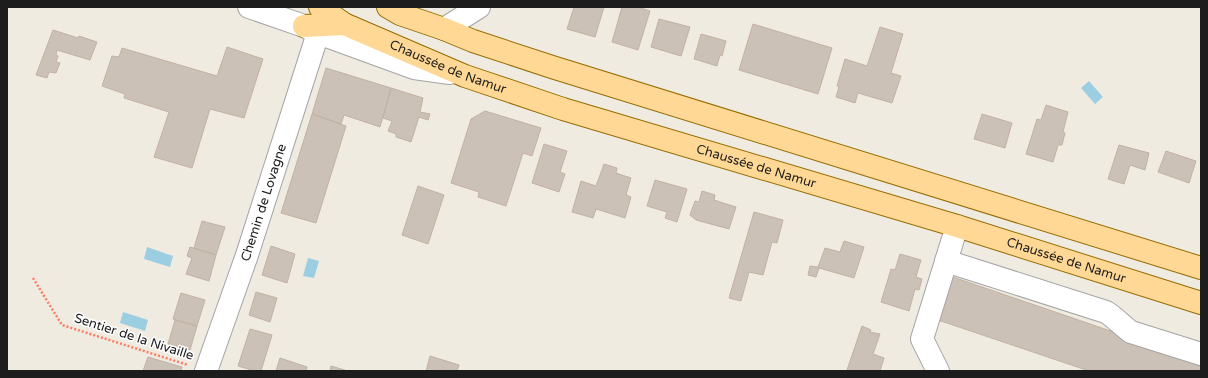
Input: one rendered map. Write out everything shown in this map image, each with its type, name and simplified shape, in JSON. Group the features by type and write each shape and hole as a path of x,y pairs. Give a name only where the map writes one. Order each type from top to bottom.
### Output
{"main road":[{"name":"Chaussée de Namur","path":"320,7 344,24 465,76 563,109 957,226 1201,303"},
{"path":"388,7 400,14 473,41 552,67 1201,268"},
{"path":"311,30 344,24"}],"street":[{"path":"249,7 414,68 465,76"},
{"path":"444,29 479,7"},
{"name":"Chemin de Lovagne","path":"198,369 247,255 311,30"},
{"path":"938,371 922,339 957,226"},
{"path":"944,267 1106,312 1131,332 1201,354"}],"path":[{"name":"Sentier de la Nivaille","path":"33,278 62,325 198,369"}],"water":[{"path":"1089,81 1103,97 1095,104 1081,88"},
{"path":"147,247 173,256 170,267 144,259"},
{"path":"308,258 319,261 314,278 303,276"},
{"path":"123,312 148,320 145,331 120,323"}],"building":[{"path":"574,7 604,7 595,37 567,29"},
{"path":"622,7 638,7 650,11 638,50 612,42"},
{"path":"659,19 690,27 681,56 651,47"},
{"path":"753,24 832,48 818,94 739,70"},
{"path":"880,27 903,34 891,73 901,76 892,103 858,93 855,103 836,97 839,87 837,86 845,59 867,66"},
{"path":"53,30 97,42 90,60 57,50 56,55 58,56 56,62 60,63 56,73 49,72 47,78 36,75"},
{"path":"701,34 726,41 722,56 720,55 717,66 694,59"},
{"path":"227,47 263,59 244,118 210,109 192,168 154,157 169,112 124,98 125,94 102,86 112,56 119,57 122,48 217,76"},
{"path":"326,68 391,88 380,127 344,115 341,124 312,114"},
{"path":"391,88 423,98 420,112 430,114 428,120 419,117 411,142 396,137 396,134 388,131 392,121 383,118"},
{"path":"1046,105 1068,112 1063,132 1065,133 1062,145 1058,145 1053,162 1026,154 1037,119 1041,120"},
{"path":"485,111 541,128 532,156 523,153 506,206 478,197 479,192 451,183 471,119"},
{"path":"312,114 346,126 316,223 281,213"},
{"path":"982,114 1012,123 1005,148 974,139"},
{"path":"544,144 567,151 560,172 565,174 559,192 532,183"},
{"path":"1119,145 1149,153 1145,170 1130,165 1124,184 1108,179"},
{"path":"1166,151 1196,161 1189,183 1158,172"},
{"path":"604,164 617,168 616,173 631,178 626,195 631,197 625,218 596,209 593,218 572,212 581,181 596,186"},
{"path":"655,180 687,189 677,222 665,218 667,212 647,206"},
{"path":"418,186 444,195 428,244 402,235"},
{"path":"702,191 715,195 714,200 736,207 729,229 696,220 690,215 695,201 699,202"},
{"path":"754,212 783,220 777,243 772,242 763,275 749,272 741,301 729,298"},
{"path":"202,221 225,227 216,255 194,248"},
{"path":"844,241 864,247 854,278 819,268 816,277 808,275 810,266 818,267 825,248 840,252"},
{"path":"271,246 295,254 287,283 262,275"},
{"path":"190,247 216,255 209,281 186,274 192,258 187,256"},
{"path":"900,254 921,260 916,277 922,279 919,290 915,289 909,311 881,302 891,269 895,270"},
{"path":"950,276 1201,362 1201,371 1089,371 935,319"},
{"path":"256,292 277,298 270,322 249,315"},
{"path":"181,293 205,300 197,326 173,319"},
{"path":"175,320 197,326 190,350 168,344"},
{"path":"862,326 871,330 870,332 880,334 873,354 884,358 880,371 847,370"},
{"path":"250,329 272,335 261,371 255,371 238,366"},
{"path":"430,356 459,365 457,371 426,371"},
{"path":"148,357 182,367 181,371 143,371"},
{"path":"280,358 307,367 306,371 276,371"},
{"path":"331,366 348,371 330,371"}]}
